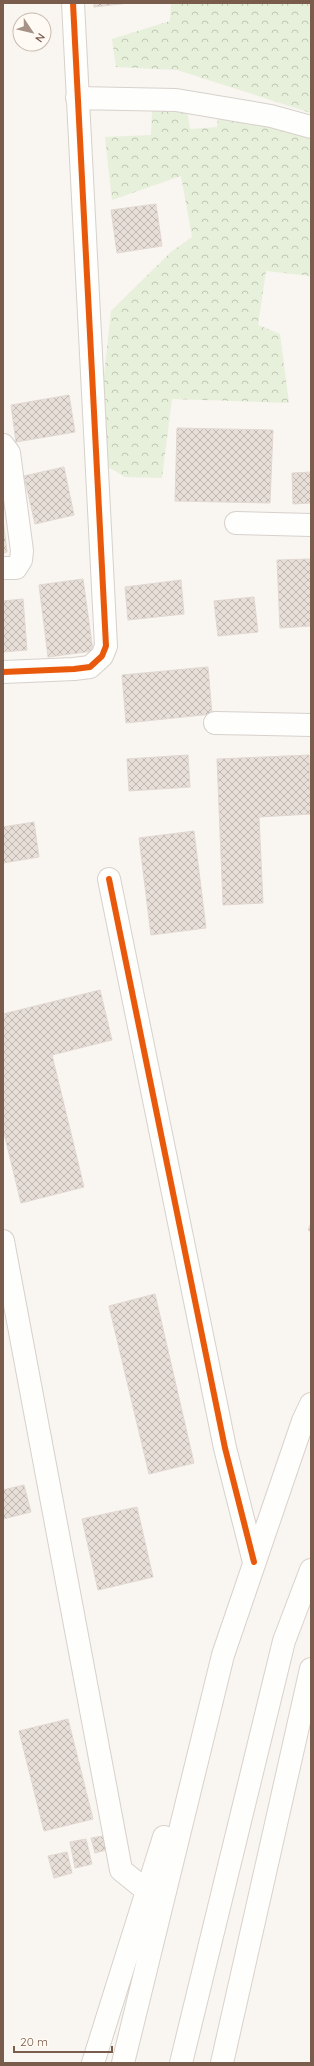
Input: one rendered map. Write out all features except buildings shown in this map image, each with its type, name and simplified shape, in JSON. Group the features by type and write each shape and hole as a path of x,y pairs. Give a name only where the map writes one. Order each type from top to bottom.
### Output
{"street":[{"path":"3,672 90,667 102,656 106,646 73,3"},
{"path":"77,98 176,100 271,116 311,128"},
{"path":"3,445 9,453 22,551 21,560 16,568 3,568"},
{"path":"236,523 311,525"},
{"path":"216,723 311,725"},
{"path":"109,880 225,1448 254,1562"},
{"path":"3,1240 121,1870 147,1891"},
{"path":"93,2063 223,1655 303,1421 311,1404"},
{"path":"181,2063 284,1641 311,1570"},
{"path":"122,2063 223,1655"},
{"path":"222,2063 311,1669"}],"green space":[{"path":"171,3 311,3 311,113 177,70 116,67 112,39 170,21"},
{"path":"219,106 311,132 311,276 266,271 258,325 280,334 289,403 172,399 162,478 125,477 95,459 111,311 171,252 192,237 181,176 112,200 105,137 151,135 152,110 187,109 190,129 217,127"}],"cycle path":[{"path":"3,672 90,667 102,656 106,646 73,3"},
{"path":"109,879 225,1448 254,1562"}]}
